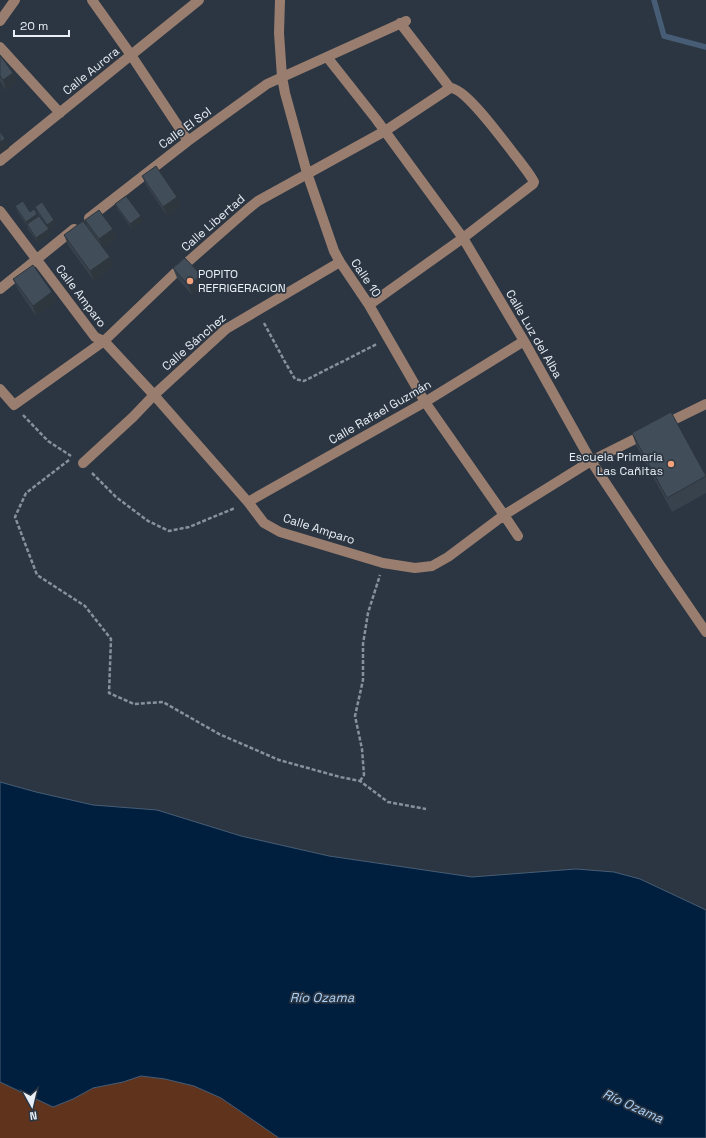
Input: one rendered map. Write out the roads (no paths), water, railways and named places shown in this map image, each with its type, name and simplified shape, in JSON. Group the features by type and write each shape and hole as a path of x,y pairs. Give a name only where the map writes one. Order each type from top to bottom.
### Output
{"street":[{"path":"0,21 16,0"},
{"path":"92,0 131,55 188,141"},
{"name":"Calle Aurora","path":"0,161 199,0"},
{"name":"Calle 10","path":"280,0 279,33 282,77 285,93 307,173 334,251 369,305 424,402 518,536"},
{"name":"Calle El Sol","path":"0,289 36,259 188,141 267,84 403,22 450,88"},
{"path":"0,46 60,113"},
{"name":"Calle Luz del Alba","path":"327,56 385,131 463,238 524,341 591,461 706,632"},
{"path":"369,305 463,238 533,184 533,180 529,174 481,112 455,89 450,88"},
{"name":"Calle Libertad","path":"0,389 14,406 104,341 174,274 248,208 307,173 385,131 450,88"},
{"name":"Calle Amparo","path":"0,211 95,337 104,341 154,395 248,502 264,523 280,532 383,563 415,568 432,566 448,557 504,515 591,461 706,404"},
{"name":"Calle Sánchez","path":"83,463 226,329 340,262"},
{"name":"Calle Rafael Guzmán","path":"248,502 424,402 524,341"}],"water":[{"name":"Río Ozama","path":"0,782 93,805 157,810 241,836 329,856 472,877 576,869 614,872 640,879 706,910 706,1138 279,1138 221,1098 194,1086 165,1079 141,1076 123,1082 93,1088 73,1099 53,1107 0,1082"}],"waterway":[{"path":"654,0 664,36 706,47"}],"place":[{"name":"POPITO REFRIGERACION","path":"190,281"},
{"name":"Escuela Primaria Las Cañitas","path":"671,464"}]}
